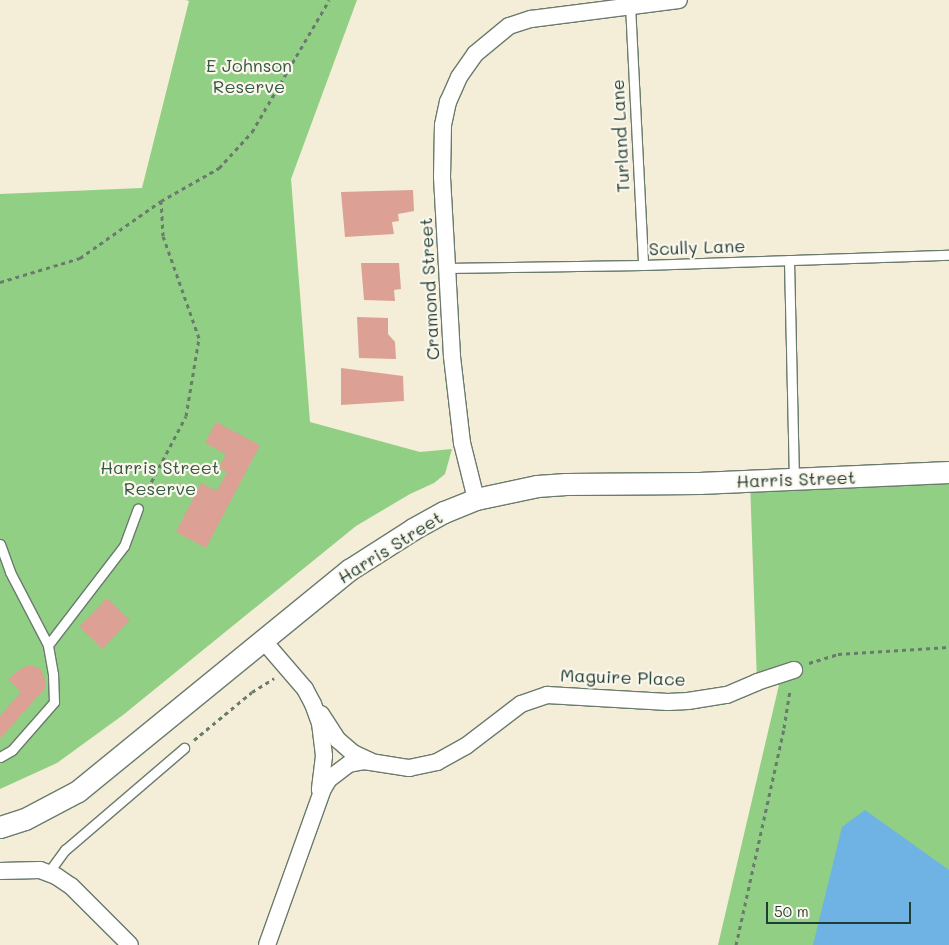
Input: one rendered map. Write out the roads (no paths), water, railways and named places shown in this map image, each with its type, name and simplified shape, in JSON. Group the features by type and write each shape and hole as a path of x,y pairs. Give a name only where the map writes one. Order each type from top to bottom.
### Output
{"street":[{"name":"Cramond Street","path":"476,499 464,458 457,414 446,268 442,177 443,125 448,102 459,77 475,54 509,26 531,19 679,0"},
{"name":"Harris Street","path":"0,827 25,819 78,791 262,639 349,570 444,512 476,499 537,486 566,484 699,483 949,472"},
{"name":"Maguire Place","path":"262,639 305,689 338,740 353,753 376,763"},
{"name":"Maguire Place","path":"267,945 317,806 329,779 339,770 357,762 409,768 437,762 466,746 521,704 547,695 668,702 688,701 727,694 794,670"},
{"name":"Maguire Place","path":"305,689 320,723 323,748 322,773 317,806"},
{"path":"0,871 31,870 48,873 71,886 130,945"}],"lane":[{"name":"Turland Lane","path":"630,5 643,265"},
{"name":"Scully Lane","path":"446,268 643,265 949,255"},
{"path":"789,260 794,479"},
{"path":"48,645 124,546 138,508"},
{"path":"0,544 10,572 48,645 53,674 54,702 12,750 0,757"},
{"path":"48,873 65,850 184,748"}],"water":[{"path":"865,810 949,870 949,945 813,945 842,827"}],"park label":[{"name":"E Johnson Reserve","path":"249,76"},
{"name":"Harris Street Reserve","path":"160,478"}]}
